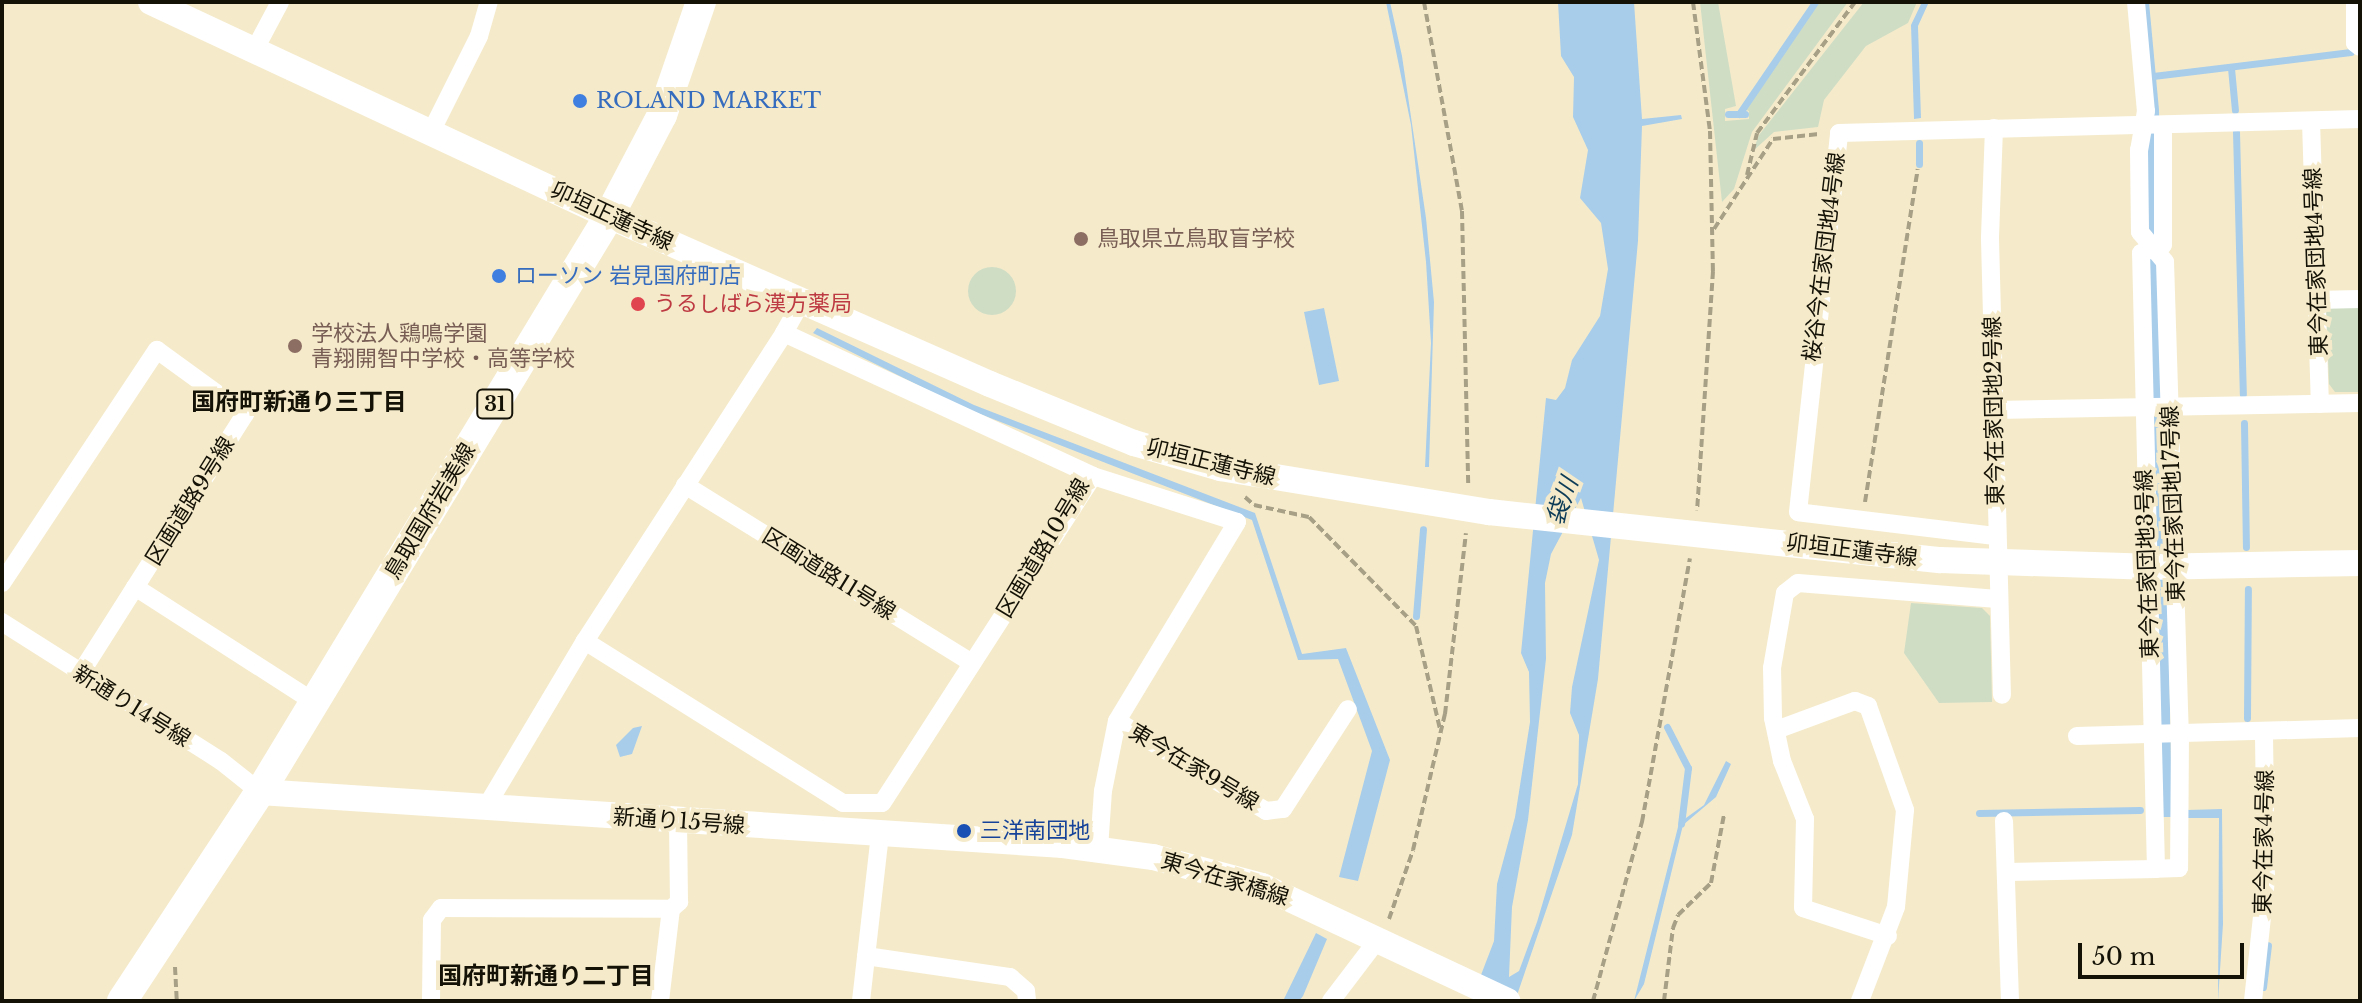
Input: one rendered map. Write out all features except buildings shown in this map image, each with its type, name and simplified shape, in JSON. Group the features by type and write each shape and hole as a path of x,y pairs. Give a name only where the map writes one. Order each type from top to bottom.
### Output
{"main road":[{"name":"卯垣正蓮寺線","path":"151,2 432,130 609,216 802,300 1134,443 1237,471 1478,510 1996,564 2147,567 2360,563"},
{"name":"鳥取国府岩美線","path":"122,1001 260,792 609,216 662,115 701,2"},
{"name":"新通り15号線","path":"260,792 1099,849"},
{"name":"東今在家橋線","path":"1099,849 1153,857 1262,886 1507,1001"}],"street":[{"path":"254,51 280,2"},
{"path":"432,130 479,36 489,2"},
{"name":"東今在家団地17号線","path":"2136,2 2146,111 2141,126 2140,232 2165,262 2180,733 2179,868 2156,869"},
{"path":"2355,2 2355,43 2360,47"},
{"name":"桜谷今在家団地4号線","path":"1995,536 1798,512 1839,133 2360,119"},
{"name":"東今在家団地4号線","path":"2311,121 2320,404"},
{"name":"東今在家団地3号線","path":"2156,869 2142,408 2141,253 2163,245 2163,125"},
{"name":"東今在家団地2号線","path":"1994,128 1990,239 1996,410 1995,536 2002,695"},
{"path":"2317,300 2360,299"},
{"path":"486,807 585,641 784,333 802,300"},
{"name":"区画道路10号線","path":"585,641 843,803 882,803 1093,476 784,333"},
{"name":"区画道路9号線","path":"2,583 157,350 245,414 80,674"},
{"path":"1996,410 2360,403"},
{"path":"1093,476 1237,522 1117,721"},
{"name":"区画道路11号線","path":"685,485 972,663"},
{"path":"1888,936 1803,908 1805,819 1776,730 1772,668 1785,593 1798,583 1997,599"},
{"path":"135,587 314,702"},
{"name":"新通り14号線","path":"2,622 221,761 260,792"},
{"path":"1776,730 1855,701 1868,706 1905,810 1896,907 1888,936 1860,1001"},
{"name":"東今在家9号線","path":"1099,849 1103,791 1117,721 1266,811 1283,809 1348,709"},
{"path":"2077,736 2360,728"},
{"name":"東今在家4号線","path":"2253,1001 2266,879 2264,731"},
{"path":"2004,821 2010,1001"},
{"path":"431,1001 432,920 441,908 671,909 679,902 678,822"},
{"path":"861,1001 880,834"},
{"path":"2006,872 2156,869"},
{"path":"660,1001 671,909"},
{"path":"1331,1001 1384,941"},
{"path":"866,956 1010,977 1026,991 1027,1001"}],"path":[{"path":"1384,941 1413,850 1441,732 1478,510 1462,211 1424,2"},
{"path":"1593,1001 1642,822 1684,531 1712,231 1710,131 1693,2"},
{"path":"1747,175 1757,133 1855,2"},
{"path":"1712,231 1773,139 1839,133"},
{"path":"1862,519 1918,169"},
{"path":"1237,471 1240,492 1254,505 1309,517 1416,626 1441,732"},
{"path":"1664,1001 1673,928 1678,915 1711,883 1724,815"},
{"path":"174,964 177,1001"}],"green space":[{"path":"1700,2 1718,2 1736,106 1725,109 1725,121 1749,119 1749,111 1744,109 1792,34 1820,2 1848,2 1752,132 1734,189 1722,202"},
{"path":"1864,2 1917,2 1908,23 1866,46 1824,100 1818,127 1774,132 1753,151 1759,135"},
{"path":"992,267 1009,274 1016,291 1009,308 992,315 975,308 968,291 975,274"},
{"path":"2326,306 2360,306 2360,392 2335,392 2329,384"},
{"path":"1911,603 1982,608 1990,616 1992,702 1939,703 1904,653"}],"water":[{"path":"1386,2 1390,2 1402,56 1426,218 1434,302 1429,467 1425,467 1431,343 1426,262 1411,125"},
{"name":"袋川","path":"1558,2 1634,2 1642,119 1681,115 1682,119 1642,126 1638,241 1598,679 1572,835 1515,1001 1471,1001 1494,941 1497,884 1515,817 1530,722 1529,672 1521,653 1546,398 1556,400 1565,388 1572,360 1600,316 1608,269 1601,223 1580,198 1588,150 1573,117 1574,77 1561,56","holes":["1581,498 1599,560 1572,687 1570,713 1579,735 1578,784 1537,922 1519,971 1509,977 1512,907 1528,820 1546,659 1545,583 1551,554"]},
{"path":"1922,2 1929,2 1918,26 1921,118 1914,119 1911,25"},
{"path":"2144,2 2149,2 2159,110 2172,817 2160,817"},
{"path":"1324,308 1339,381 1319,385 1304,312"},
{"path":"817,328 974,405 1255,513 1302,654 1346,648 1390,760 1358,881 1339,877 1372,751 1338,659 1298,660 1252,520 962,407 813,333"},
{"path":"642,726 632,754 620,757 616,745 633,728"},
{"path":"1726,761 1731,764 1716,797 1683,825 1644,984 1634,1001 1679,823 1704,805"},
{"path":"2222,809 2223,924 2218,1001 2219,818 2188,818 2187,810"},
{"path":"1316,933 1327,939 1303,996 1299,1001 1283,1001"}],"waterway":[{"path":"1739,114 1815,2"},
{"path":"2153,76 2351,52"},
{"path":"2231,68 2235,110"},
{"path":"1728,114 1745,114"},
{"path":"2236,132 2243,394"},
{"path":"1919,143 1919,164"},
{"path":"2244,423 2246,547"},
{"path":"1416,616 1423,529"},
{"path":"2247,718 2248,589"},
{"path":"1667,727 1688,768 1681,824"},
{"path":"1979,813 2140,810"},
{"path":"2263,987 2268,945"}],"place":[{"name":"ROLAND MARKET","path":"580,101"},
{"name":"鳥取県立鳥取盲学校","path":"1081,239"},
{"name":"ローソン 岩見国府町店","path":"499,276"},
{"name":"うるしばら漢方薬局","path":"638,304"},
{"name":"学校法人鶏鳴学園 青翔開智中学校・高等学校","path":"295,346"},
{"name":"三洋南団地","path":"964,831"}],"district":[{"name":"国府町新通り三丁目","path":"299,402"},
{"name":"国府町新通り二丁目","path":"546,976"}]}
